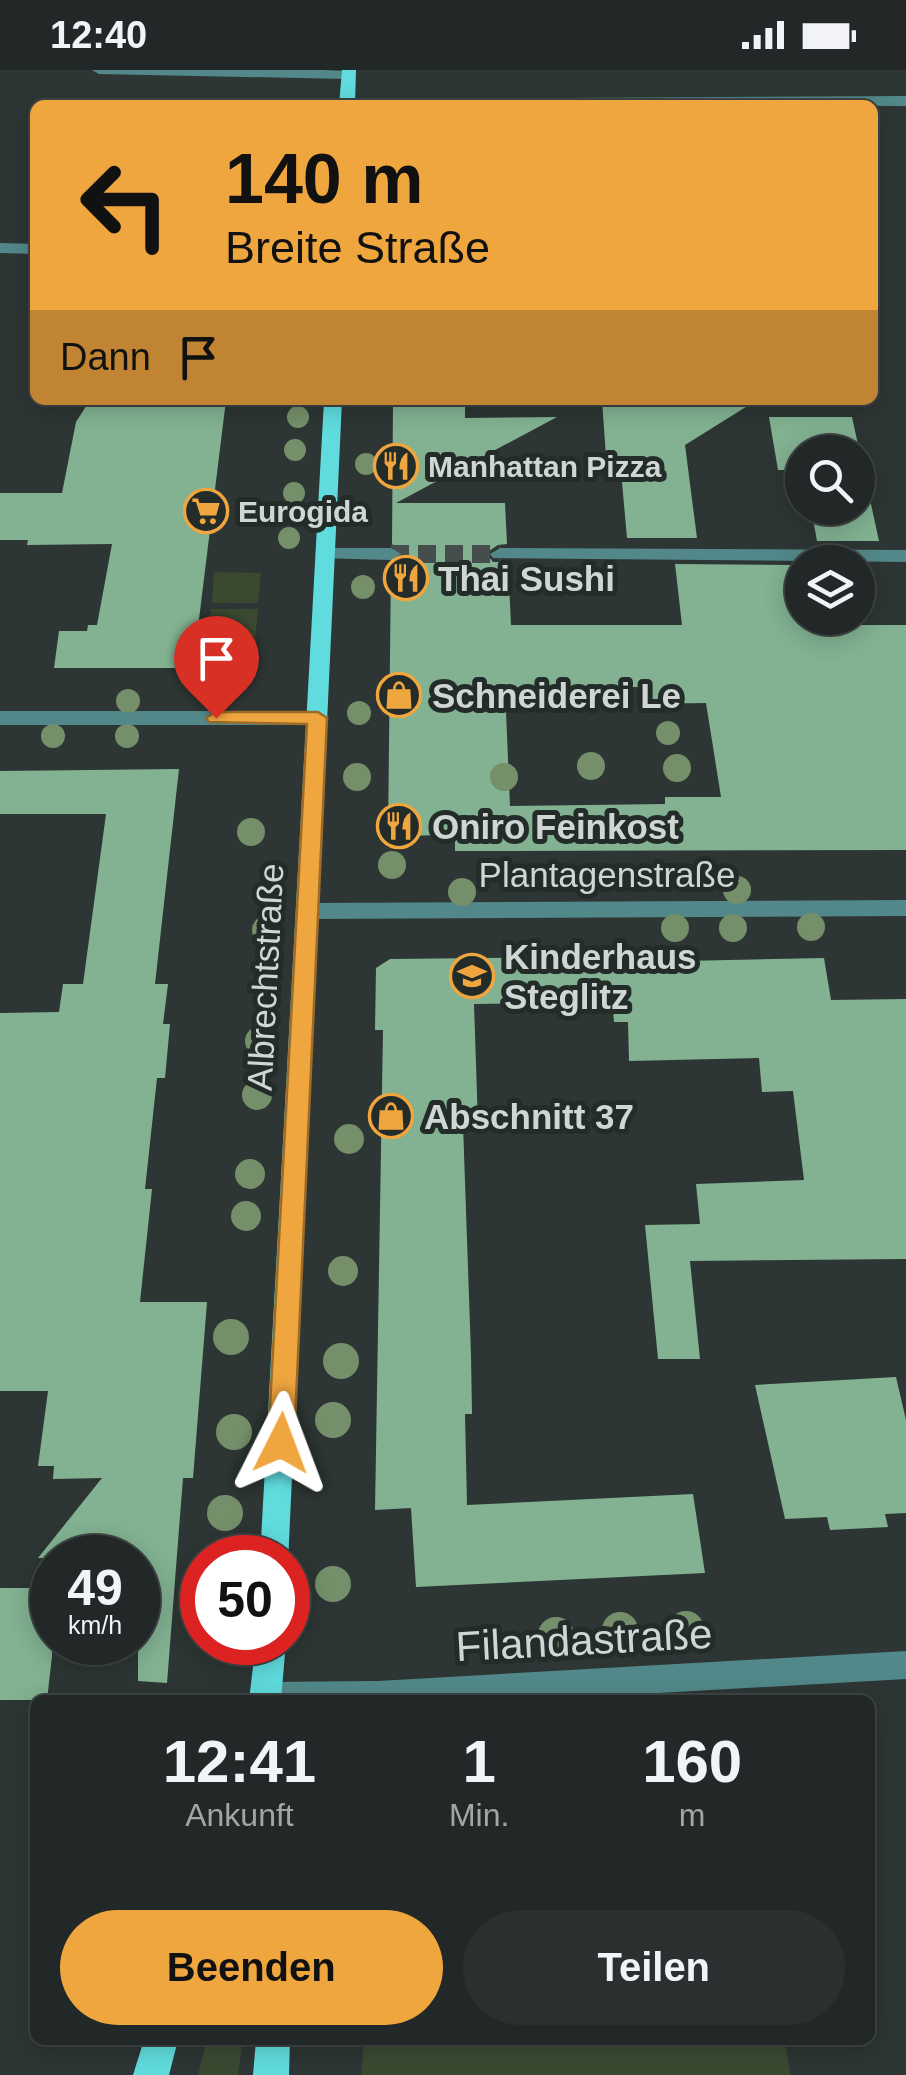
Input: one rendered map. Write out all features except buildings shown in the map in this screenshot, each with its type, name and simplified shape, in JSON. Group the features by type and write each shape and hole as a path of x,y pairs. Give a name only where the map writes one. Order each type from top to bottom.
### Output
{"main road":[{"path":"347,100 348,73"},
{"name":"Albrechtstraße","path":"276,1535 333,405"},
{"path":"266,1695 268,1665"},
{"path":"151,2075 160,2045"},
{"path":"271,2075 274,2045"}],"street":[{"path":"99,70 348,73"},
{"path":"878,101 906,101"},
{"path":"0,248 30,249"},
{"path":"326,554 392,554"},
{"path":"500,554 906,556"},
{"path":"0,718 318,718"},
{"name":"Plantagenstraße","path":"308,911 906,908"},
{"name":"Filandastraße","path":"378,1695 906,1665"}],"green space":[{"path":"214,572 261,573 258,603 212,603"},
{"path":"211,609 258,609 255,641 209,641"},
{"path":"255,647 254,661 241,668 206,668 207,648"},
{"path":"206,2045 242,2045 238,2075 198,2075"},
{"path":"364,2045 786,2045 790,2075 361,2075"}],"tunnel":[{"path":"391,554 500,554"}],"place":[{"name":"Manhattan Pizza","path":"396,466"},
{"name":"Eurogida","path":"206,511"},
{"name":"Thai Sushi","path":"406,578"},
{"name":"Schneiderei Le","path":"399,695"},
{"name":"Oniro Feinkost","path":"399,826"},
{"name":"Kinderhaus Steglitz","path":"472,976"},
{"name":"Abschnitt 37","path":"391,1116"}],"route":[{"path":"216,718 318,718 281,1443"}]}
